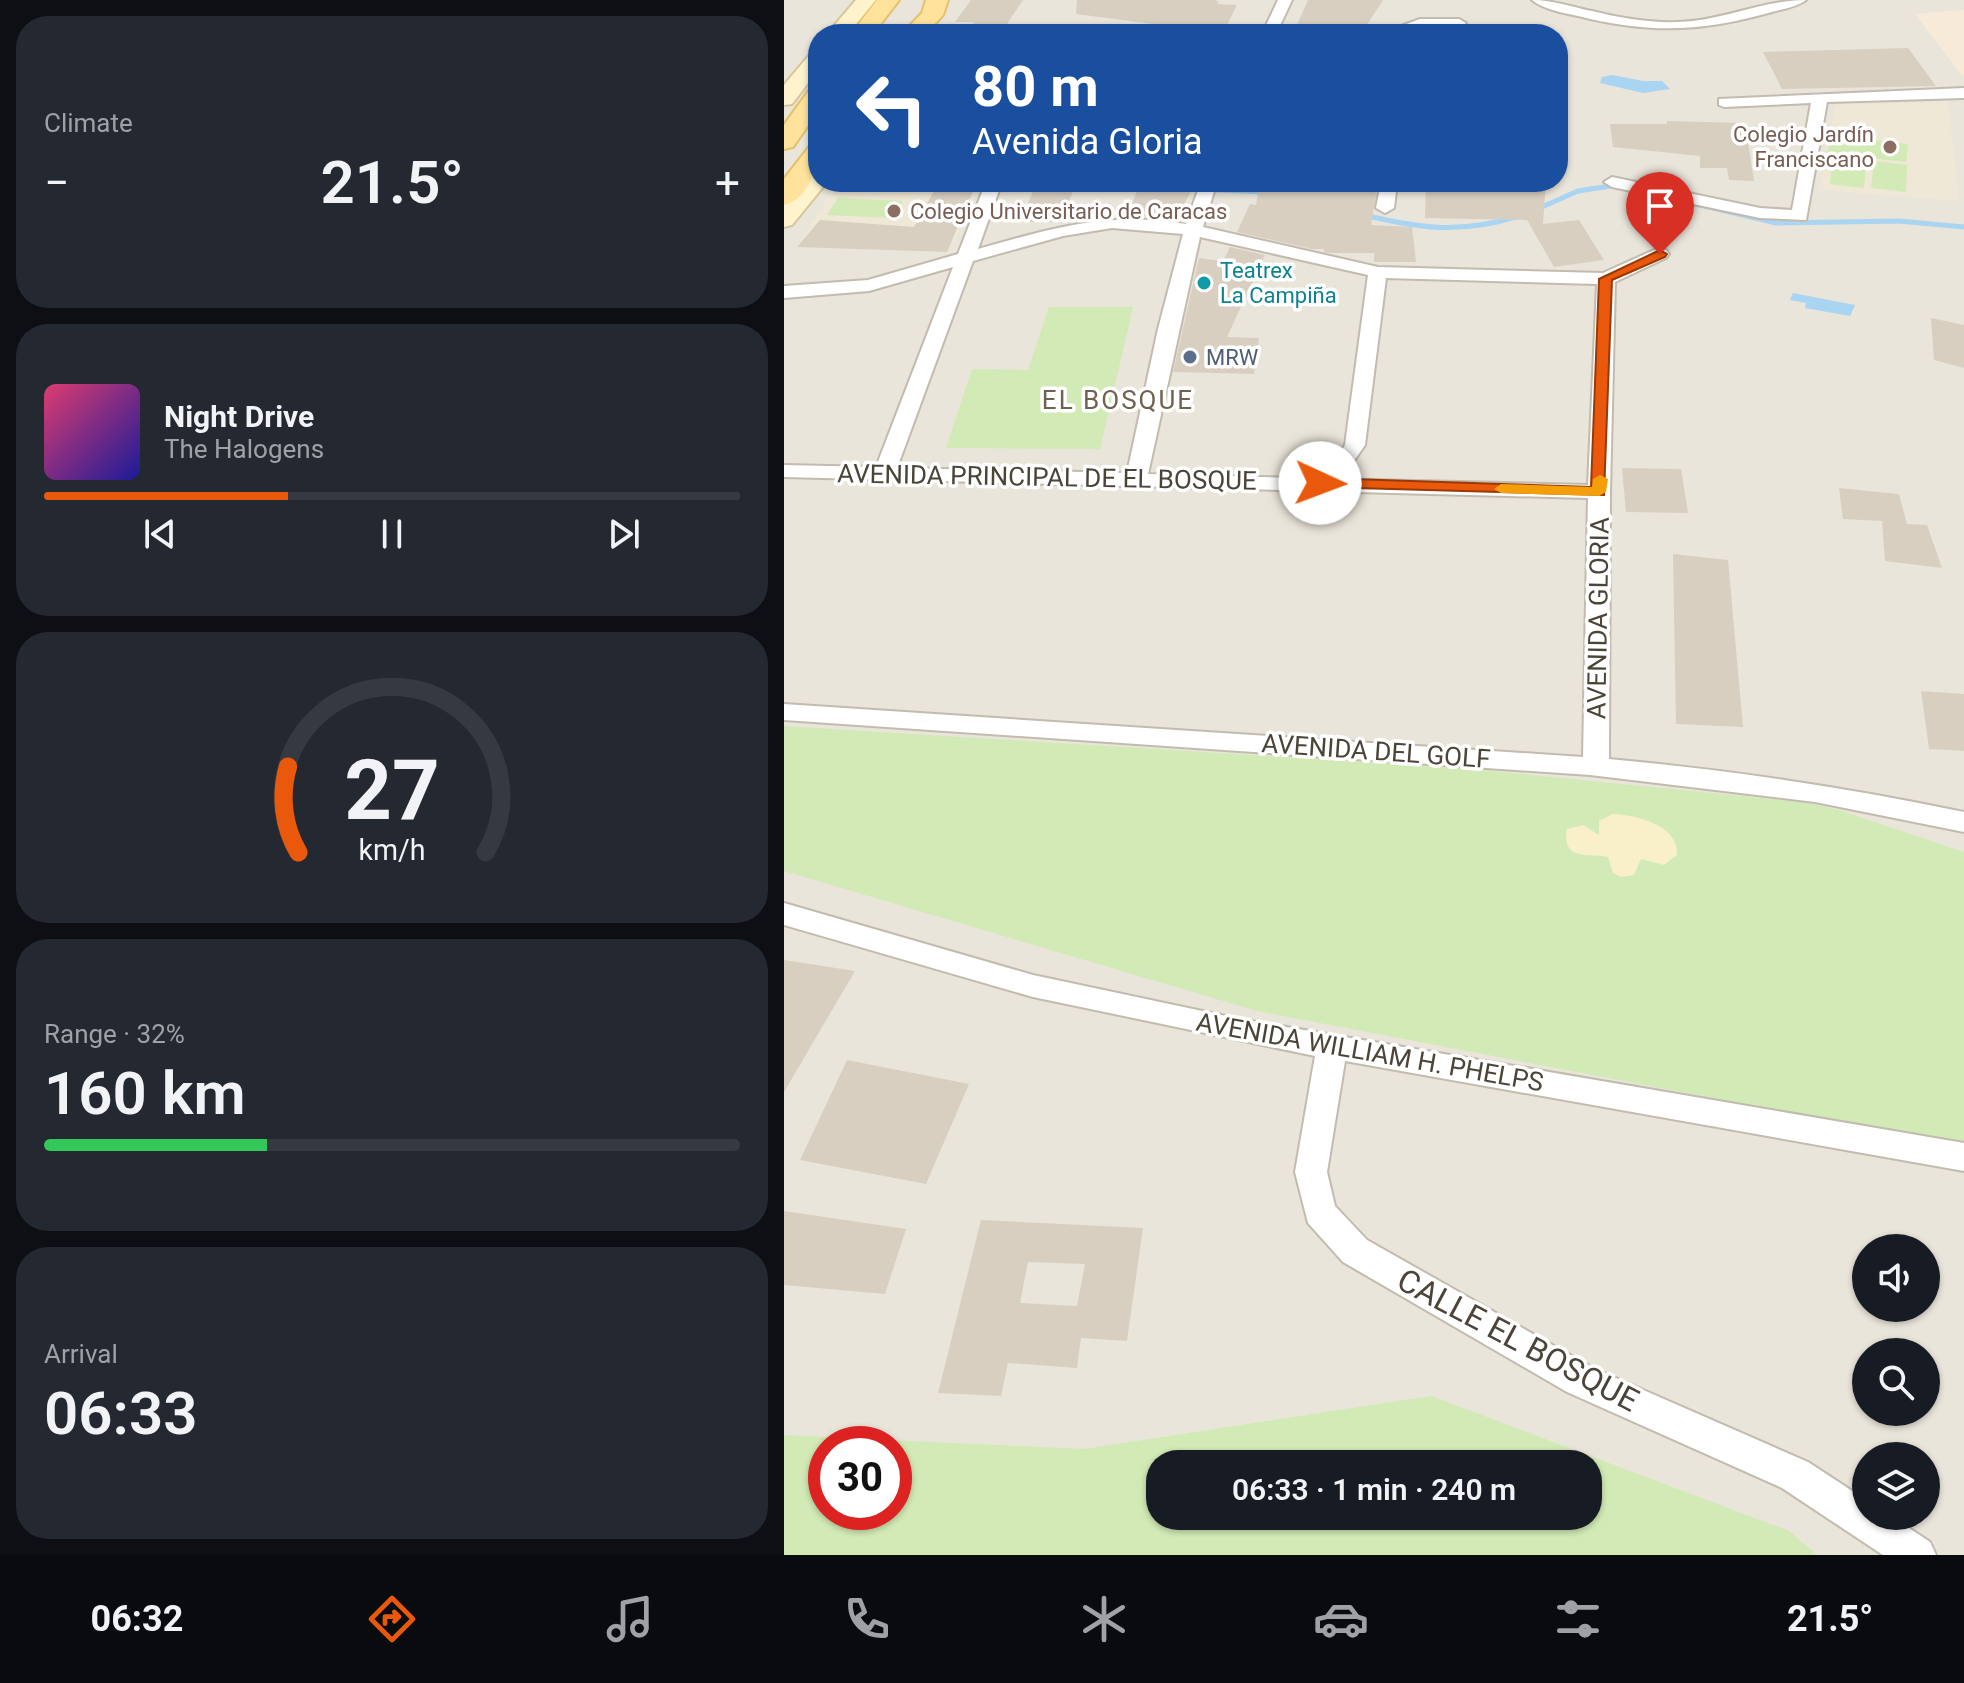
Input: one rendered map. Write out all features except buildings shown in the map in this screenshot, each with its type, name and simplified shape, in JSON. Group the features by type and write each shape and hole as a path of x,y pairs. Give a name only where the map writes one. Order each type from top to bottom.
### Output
{"main road":[{"path":"874,24 897,4"},
{"path":"890,24 897,4"},
{"path":"845,24 860,6"},
{"path":"784,99 808,69"},
{"path":"784,123 808,91"},
{"path":"784,142 808,108"},
{"path":"784,173 808,141"},
{"path":"784,197 808,165"},
{"path":"784,220 808,190"}],"street":[{"path":"1274,24 1285,0"},
{"path":"1539,0 1668,27 1717,21 1799,0"},
{"path":"1418,24 1459,23"},
{"path":"1724,102 1964,93"},
{"path":"1612,182 1793,218 1800,215 1816,107 1822,98"},
{"path":"884,473 990,192"},
{"path":"1136,479 1169,315 1191,230 1205,192"},
{"path":"1385,208 1387,192"},
{"path":"784,292 869,285 1081,226 1154,224 1378,272 1606,279 1660,254"},
{"path":"1290,482 1330,472 1348,460 1355,445 1378,272"},
{"name":"AVENIDA GLORIA","path":"1596,765 1599,492 1606,279"},
{"name":"AVENIDA PRINCIPAL DE EL BOSQUE","path":"784,471 1599,492"},
{"name":"AVENIDA DEL GOLF","path":"784,712 1596,765 1790,788 1901,807 1964,822"},
{"name":"AVENIDA WILLIAM H. PHELPS","path":"784,914 1033,986 1332,1048 1964,1157"},
{"name":"CALLE EL BOSQUE","path":"1332,1048 1311,1172 1320,1213 1355,1251 1580,1380 1795,1475 1917,1555"}],"shaded area":[{"path":"784,0 1964,0 1964,10 1929,13 1964,60 1964,1555 784,1555"},
{"path":"1964,10 1964,78 1915,14"},
{"name":"Colegio Jardín Franciscano","path":"1948,102 1959,201 1820,190 1835,105"},
{"name":"Colegio Universitario de Caracas","path":"831,192 977,192 954,243 802,240"}],"green space":[{"path":"1831,135 1908,144 1906,162 1827,153"},
{"path":"1833,158 1866,161 1864,188 1830,184"},
{"path":"1874,161 1907,165 1906,192 1871,188"},
{"path":"838,198 903,201 893,218 827,215"},
{"path":"1049,307 1133,307 1100,449 946,448 972,369 1028,370"},
{"path":"784,726 1462,768 1803,802 1839,810 1964,852 1964,1146 1257,1011 784,871"},
{"path":"1431,1396 1574,1450 1146,1450 1146,1530 1602,1530 1602,1460 1789,1531 1817,1555 784,1555 784,1435 808,1436 808,1530 912,1530 912,1441 1084,1449"}],"sand":[{"path":"1612,814 1644,820 1664,829 1676,845 1677,855 1664,865 1641,859 1634,875 1621,877 1613,873 1608,857 1578,854 1568,847 1567,829 1583,825 1599,835 1599,821"}],"water":[{"path":"1612,75 1662,81 1670,89 1643,93 1600,83 1602,77"},
{"path":"1793,293 1855,305 1850,316 1805,308 1806,303 1790,300"}],"waterway":[{"path":"1535,210 1578,191 1617,185"},
{"path":"1696,204 1776,223 1899,221 1964,227"},
{"path":"1364,215 1442,228 1498,222 1519,216"}],"slow traffic":[{"path":"1501,489 1599,492 1600,479"}],"place":[{"name":"Colegio Jardín Franciscano","path":"1890,147"},
{"name":"Colegio Universitario de Caracas","path":"894,211"},
{"name":"Teatrex La Campiña","path":"1204,283"},
{"name":"MRW","path":"1190,357"}],"district":[{"name":"EL BOSQUE","path":"1118,400"}],"route":[{"path":"1320,483 1599,492 1606,279 1660,254"}]}
